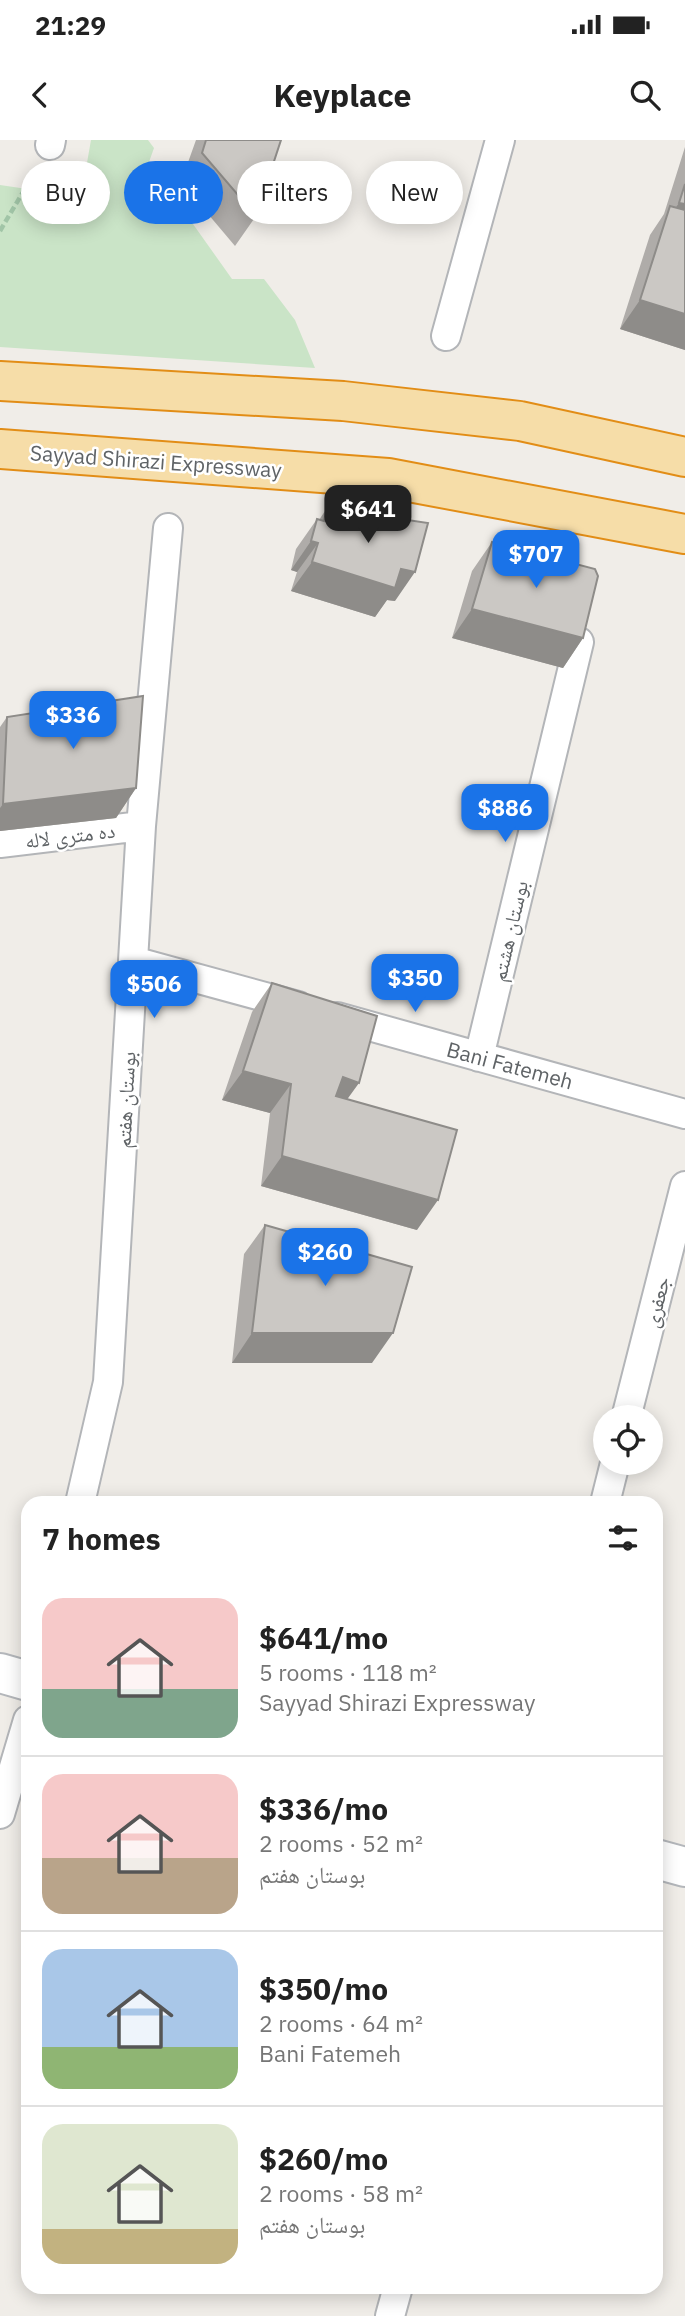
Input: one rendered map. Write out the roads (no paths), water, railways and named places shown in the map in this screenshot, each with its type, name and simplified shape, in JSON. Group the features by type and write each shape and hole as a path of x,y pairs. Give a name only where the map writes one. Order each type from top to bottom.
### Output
{"highway":[{"path":"0,381 343,401 520,421 685,457"},
{"name":"Sayyad Shirazi Expressway","path":"0,449 388,478 685,534"}],"main road":[{"path":"663,1861 685,1867"}],"street":[{"path":"446,336 500,140"},
{"name":"بوستان هفتم","path":"82,1496 108,1382 141,826 168,528"},
{"name":"بوستان هشتم","path":"479,1057 579,642"},
{"name":"ده متری لاله","path":"0,843 141,826"},
{"name":"Bani Fatemeh","path":"133,961 685,1114"},
{"name":"جعفری","path":"629,1405 685,1186"},
{"path":"607,1496 612,1475"},
{"path":"0,1814 21,1744"},
{"path":"390,2316 396,2294"}]}
